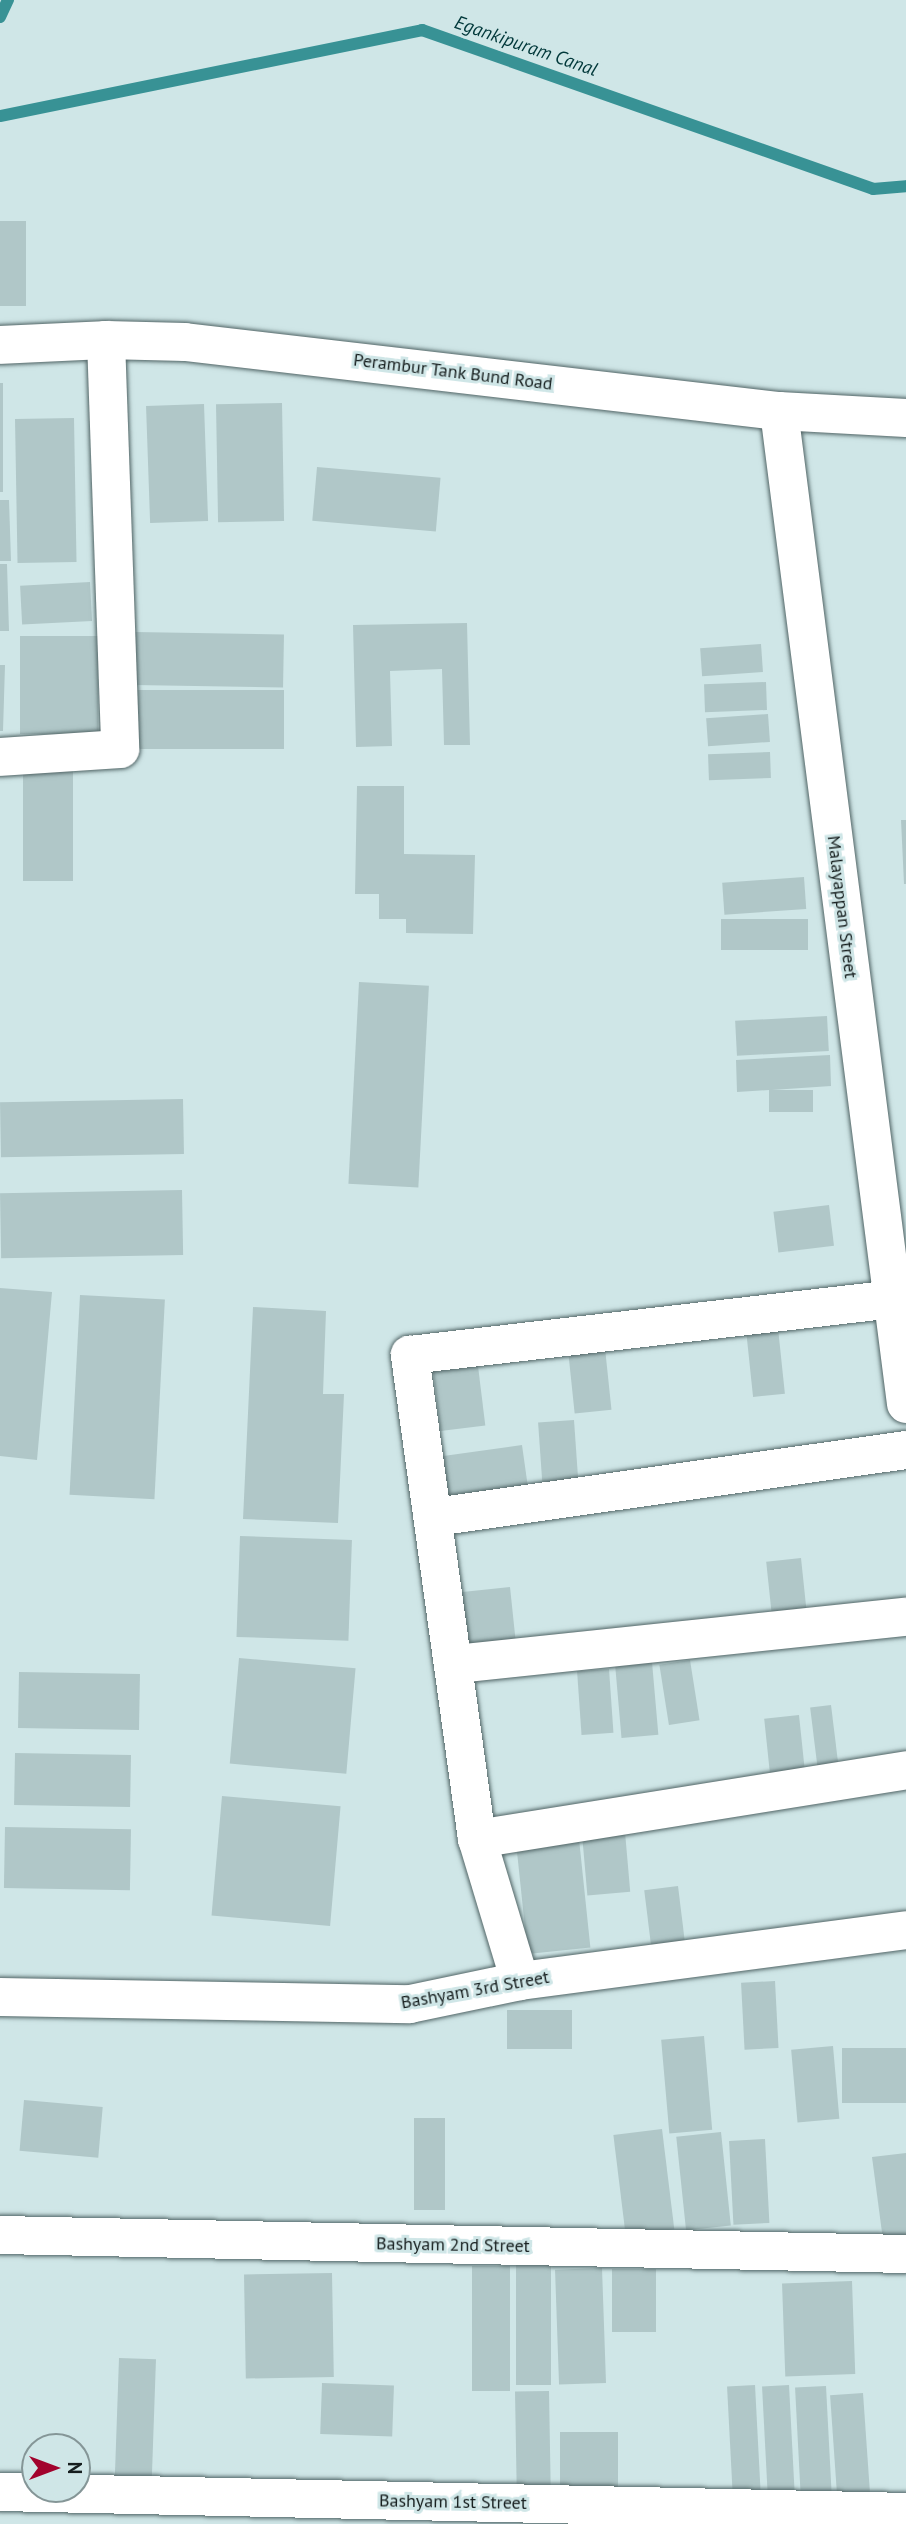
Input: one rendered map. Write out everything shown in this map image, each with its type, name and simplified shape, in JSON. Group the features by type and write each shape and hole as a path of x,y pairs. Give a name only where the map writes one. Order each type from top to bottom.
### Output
{"street":[{"name":"Perambur Tank Bund Road","path":"0,345 106,340 185,342 779,411 906,418"},
{"path":"0,757 120,749 106,340"},
{"name":"Malayappan Street","path":"779,411 906,1404"},
{"path":"520,1981 477,1839 456,1664 411,1355 892,1299"},
{"path":"435,1517 906,1450"},
{"path":"456,1664 906,1617"},
{"path":"477,1839 906,1770"},
{"name":"Bashyam 3rd Street","path":"0,1997 410,2004 520,1981 906,1930"},
{"name":"Bashyam 2nd Street","path":"0,2235 906,2253"},
{"name":"Bashyam 1st Street","path":"0,2492 906,2512"}],"building":[{"path":"0,221 26,221 26,306 0,306"},
{"path":"0,383 3,383 3,492 0,492"},
{"path":"282,403 284,521 218,522 216,404"},
{"path":"204,404 208,521 150,523 146,406"},
{"path":"74,418 77,562 18,563 15,419"},
{"path":"317,467 441,478 436,532 312,521"},
{"path":"0,500 9,500 11,561 0,561"},
{"path":"0,564 7,564 9,631 0,631"},
{"path":"90,582 92,621 22,625 20,586"},
{"path":"467,623 470,745 444,745 442,669 390,671 392,746 356,747 353,625"},
{"path":"135,632 284,635 283,688 134,685"},
{"path":"20,636 98,636 98,734 20,734"},
{"path":"761,644 763,672 702,676 700,648"},
{"path":"0,665 5,665 3,731 0,731"},
{"path":"766,682 767,710 705,712 704,684"},
{"path":"130,690 284,690 284,749 130,749"},
{"path":"768,714 770,742 708,746 706,718"},
{"path":"770,752 771,778 709,780 708,754"},
{"path":"23,763 73,763 73,881 23,881"},
{"path":"357,786 404,786 404,854 475,855 473,934 406,933 406,919 379,919 379,894 355,894"},
{"path":"901,820 906,820 906,884 904,884"},
{"path":"804,877 806,909 724,915 722,883"},
{"path":"721,919 808,919 808,950 721,950"},
{"path":"359,982 429,986 418,1187 348,1184"},
{"path":"827,1016 829,1051 737,1056 735,1021"},
{"path":"830,1055 831,1086 772,1090 813,1090 813,1112 769,1112 769,1090 737,1092 736,1060"},
{"path":"183,1099 184,1154 1,1157 0,1102"},
{"path":"182,1190 183,1255 1,1258 0,1193"},
{"path":"829,1205 834,1246 778,1253 773,1212"},
{"path":"0,1288 52,1292 37,1460 0,1456"},
{"path":"80,1295 165,1299 154,1499 70,1495"},
{"path":"253,1307 326,1311 323,1394 344,1394 338,1523 243,1519"},
{"path":"778,1328 785,1394 753,1397 746,1331"},
{"path":"605,1348 611,1410 575,1414 568,1352"},
{"path":"478,1366 485,1426 441,1431 433,1371"},
{"path":"574,1420 579,1486 543,1488 538,1423"},
{"path":"522,1445 528,1490 446,1501 440,1457"},
{"path":"240,1536 352,1540 348,1641 236,1637"},
{"path":"801,1558 808,1622 773,1625 766,1562"},
{"path":"510,1587 516,1648 467,1653 460,1592"},
{"path":"239,1658 356,1668 346,1774 230,1764"},
{"path":"690,1660 700,1720 669,1725 659,1665"},
{"path":"652,1662 658,1735 622,1738 615,1665"},
{"path":"609,1669 613,1733 582,1735 577,1671"},
{"path":"19,1672 140,1674 139,1730 18,1728"},
{"path":"831,1705 839,1773 819,1776 810,1708"},
{"path":"799,1715 805,1777 771,1780 764,1719"},
{"path":"15,1753 131,1755 130,1807 14,1805"},
{"path":"222,1796 341,1806 330,1926 212,1916"},
{"path":"5,1827 131,1829 130,1890 4,1888"},
{"path":"625,1832 630,1892 587,1896 582,1836"},
{"path":"579,1839 590,1947 528,1954 516,1846"},
{"path":"678,1886 685,1945 651,1949 644,1890"},
{"path":"775,1981 779,2048 745,2050 741,1983"},
{"path":"507,2010 572,2010 572,2049 507,2049"},
{"path":"704,2036 712,2130 669,2133 661,2040"},
{"path":"833,2046 839,2119 798,2122 791,2050"},
{"path":"842,2048 906,2048 906,2103 842,2103"},
{"path":"24,2100 103,2107 98,2158 20,2151"},
{"path":"414,2118 445,2118 445,2210 414,2210"},
{"path":"662,2129 674,2229 626,2235 613,2135"},
{"path":"721,2132 731,2225 686,2230 676,2137"},
{"path":"765,2139 769,2223 733,2225 729,2141"},
{"path":"906,2153 906,2237 883,2240 872,2157"},
{"path":"516,2264 551,2264 551,2385 516,2385"},
{"path":"472,2266 510,2266 510,2391 472,2391"},
{"path":"602,2268 606,2383 559,2385 555,2270"},
{"path":"612,2269 656,2269 656,2332 612,2332"},
{"path":"332,2273 334,2377 246,2379 244,2275"},
{"path":"852,2281 855,2374 785,2376 782,2283"},
{"path":"119,2358 156,2359 152,2481 115,2480"},
{"path":"322,2383 394,2386 392,2436 320,2434"},
{"path":"755,2385 761,2496 733,2497 727,2386"},
{"path":"789,2385 795,2494 768,2495 762,2386"},
{"path":"826,2386 832,2494 801,2495 795,2388"},
{"path":"549,2391 551,2498 517,2499 515,2392"},
{"path":"863,2393 870,2500 838,2502 830,2395"},
{"path":"560,2432 618,2432 618,2492 560,2492"}],"waterway":[{"path":"0,17 8,0"},
{"name":"Egankipuram Canal","path":"0,116 422,30 873,189 906,186"}]}
